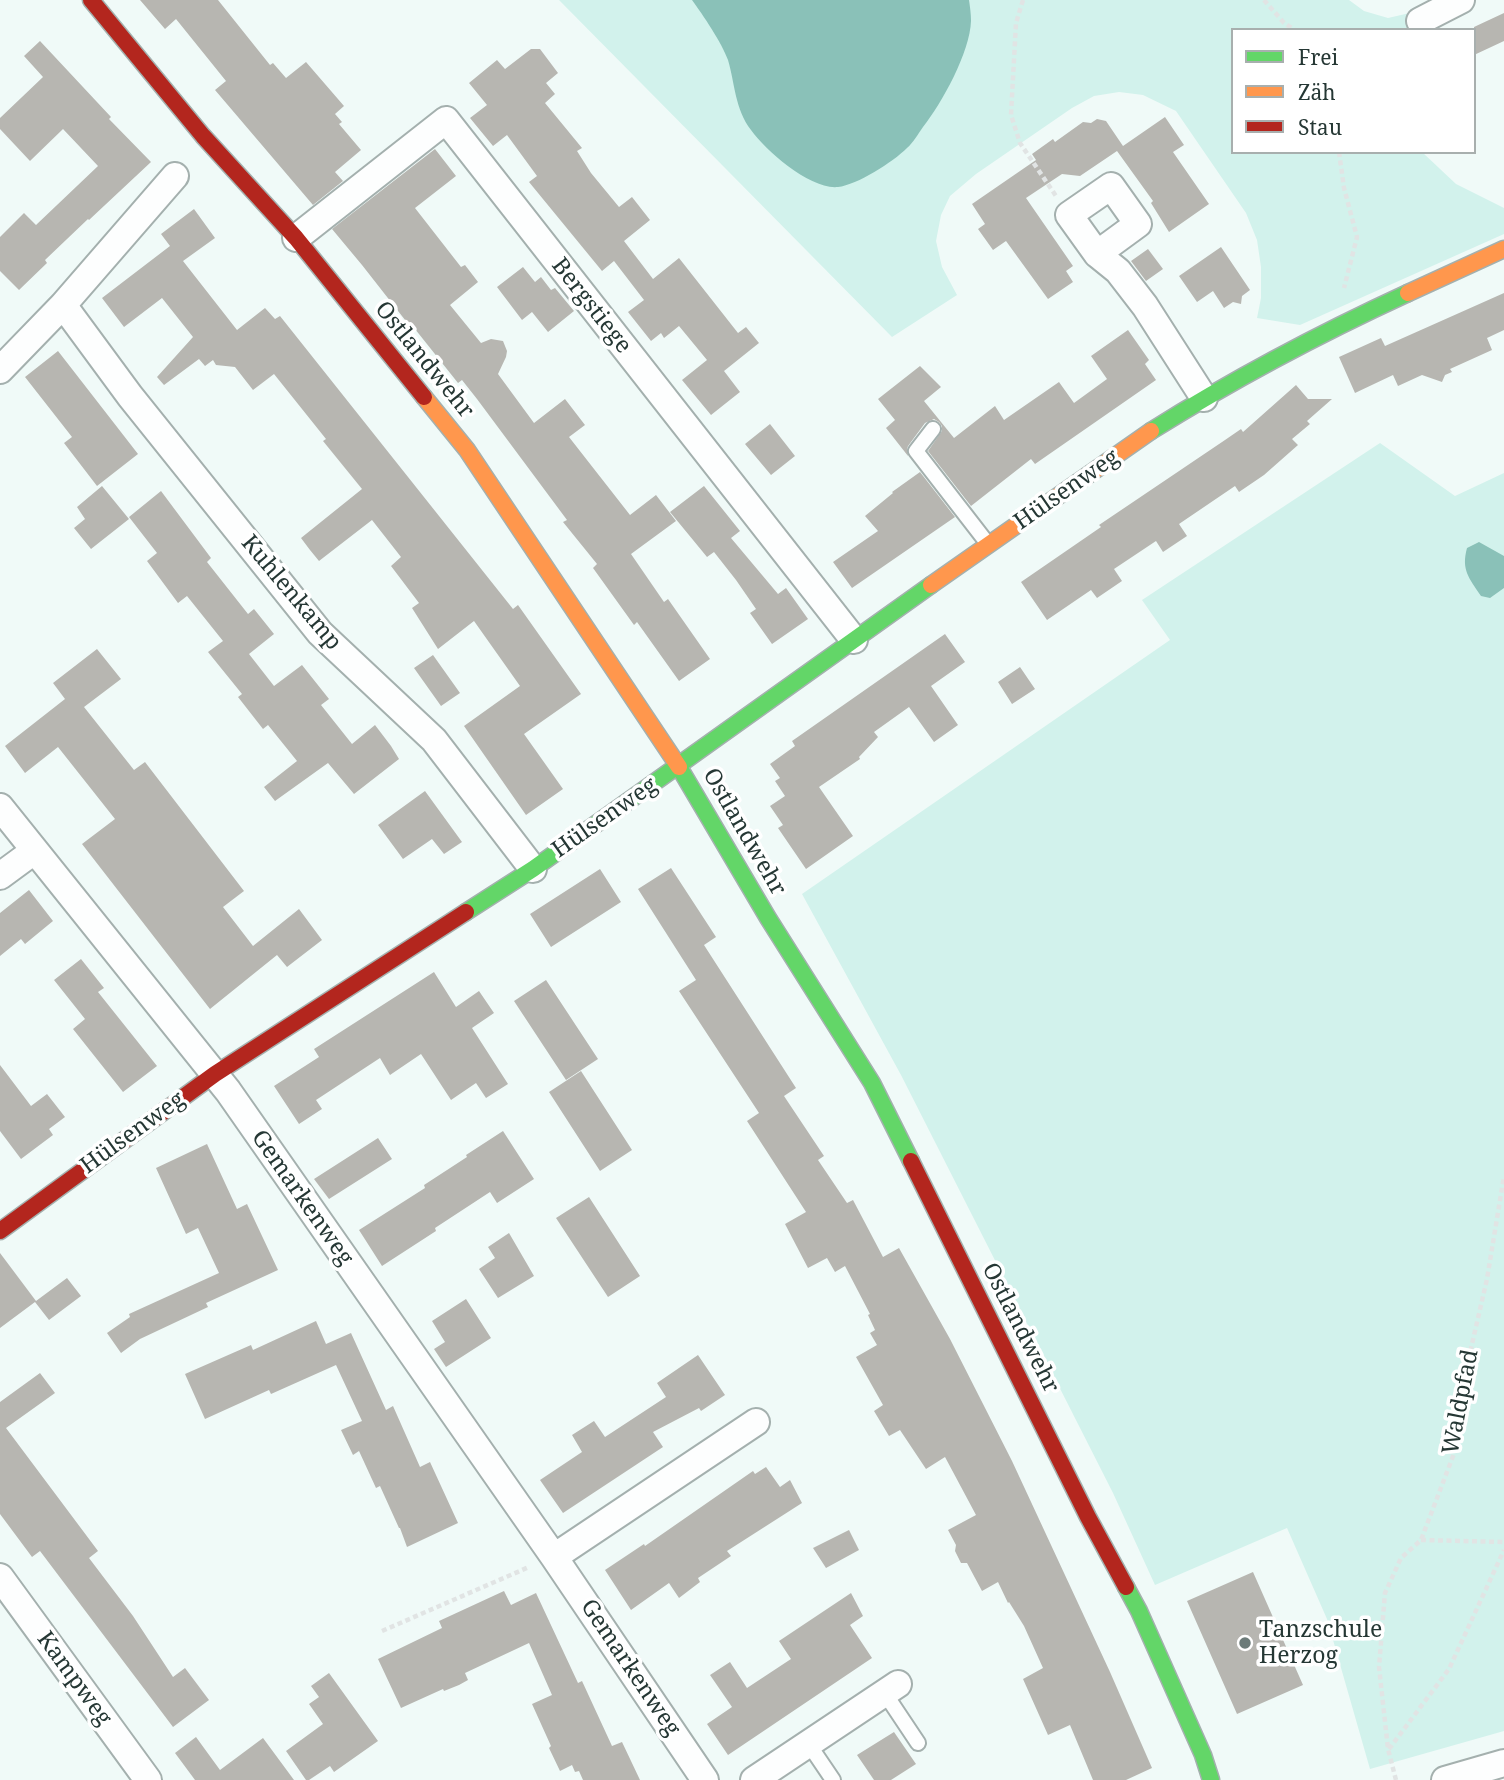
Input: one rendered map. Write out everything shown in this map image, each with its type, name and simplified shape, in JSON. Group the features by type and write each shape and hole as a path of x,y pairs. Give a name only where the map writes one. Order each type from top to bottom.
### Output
{"street":[{"name":"Ostlandwehr","path":"91,0 203,136 296,237 467,450 679,766 768,918 872,1083 1082,1504 1139,1611 1203,1755 1211,1780"},
{"path":"1420,21 1461,0"},
{"name":"Bergstiege","path":"296,237 446,120 854,640"},
{"path":"0,370 62,305 176,176"},
{"path":"1097,254 1138,224 1111,186 1069,215 1097,254 1118,271 1146,306 1204,398"},
{"name":"Hülsenweg","path":"0,1231 215,1074 533,869 1136,442 1204,398 1336,326 1504,248"},
{"name":"Kuhlenkamp","path":"62,305 130,396 320,633 434,740 533,869"},
{"name":"Gemarkenweg","path":"0,807 215,1074 554,1557 705,1780"},
{"path":"0,876 34,851"},
{"path":"554,1557 756,1422"},
{"name":"Kampweg","path":"0,1577 148,1780"},
{"path":"754,1780 891,1688"},
{"path":"1445,1780 1495,1770"}],"lane":[{"path":"933,429 916,451 989,544"},
{"path":"891,1688 918,1744"},
{"path":"808,1744 833,1780"}],"path":[{"path":"1023,0 1016,23 1012,115 1020,143 1069,215"},
{"path":"1264,0 1292,28"},
{"path":"1336,326 1357,237 1344,188 1339,154"},
{"name":"Waldpfad","path":"1396,1780 1388,1749 1378,1667 1385,1593 1401,1558 1421,1539 1455,1451 1466,1370 1488,1279 1504,1176"},
{"path":"1421,1539 1504,1542"},
{"path":"1388,1749 1449,1669 1504,1550"},
{"path":"382,1631 554,1557"}],"shaded area":[{"path":"559,0 1349,0 1364,11 1388,18 1414,12 1422,28 1231,28 1231,154 1424,154 1456,184 1504,208 1504,234 1300,325 1257,318 1261,298 1261,267 1257,240 1246,213 1176,111 1143,95 1119,92 1094,96 1072,108 976,174 950,196 941,215 936,241 942,267 957,295 892,337"},
{"path":"692,0 969,0 971,21 966,47 954,77 911,144 874,172 838,187 815,182 790,168 751,130 739,105 725,53"},
{"path":"1380,443 1455,496 1504,473 1504,1731 1370,1769 1327,1619 1287,1528 1155,1585 1113,1493 901,1075 802,894 1170,640 1142,600"},
{"path":"1479,542 1504,556 1504,588 1490,598 1481,596 1466,568 1467,548"}],"building":[{"path":"140,0 218,0 270,65 273,63 286,78 306,62 344,106 335,114 342,122 339,124 361,150 335,172 343,181 313,205 215,90 226,81 176,19 165,29"},
{"path":"1504,13 1504,41 1476,54 1474,27"},
{"path":"40,41 151,162 45,260 47,263 19,290 0,271 0,237 24,213 36,225 98,166 63,129 30,161 0,129 0,118 43,77 24,56"},
{"path":"531,49 540,49 558,73 546,83 555,94 545,103 582,148 577,151 591,173 619,207 632,197 650,220 624,241 653,279 679,258 738,333 746,327 759,343 724,371 740,392 711,415 682,380 707,360 679,326 664,338 661,333 651,341 628,312 644,300 614,261 602,271 529,182 537,176 507,135 493,146 470,118 487,105 469,83 497,60 505,69"},
{"path":"1165,117 1184,145 1173,152 1209,204 1169,232 1151,203 1153,201 1117,151 1080,176 1062,174 1026,198 1073,266 1066,271 1073,282 1048,299 1006,241 993,250 978,229 985,224 972,204 1036,160 1032,154 1053,139 1055,142 1083,122 1091,123 1097,119 1106,121 1123,146"},
{"path":"435,149 456,176 415,208 461,267 465,265 478,282 450,305 481,343 491,339 503,341 507,351 498,374 534,423 565,399 585,425 569,437 630,515 656,495 676,521 631,554 664,602 668,599 710,659 679,681 637,622 634,625 593,568 597,564 563,522 567,520 477,399 462,380 458,383 332,229"},
{"path":"194,209 215,238 183,261 237,330 265,308 275,319 280,316 513,609 518,605 581,694 524,734 563,789 526,815 464,726 520,686 474,621 438,649 412,608 419,603 391,566 401,557 372,520 319,561 310,550 301,538 362,489 274,374 253,390 235,367 216,365 213,360 205,366 199,359 164,385 157,377 193,337 162,298 124,327 102,298 170,246 161,234"},
{"path":"1221,247 1250,290 1242,296 1241,304 1233,302 1224,308 1213,291 1197,302 1179,276"},
{"path":"1148,249 1163,269 1146,281 1131,261"},
{"path":"523,267 535,282 541,277 551,290 555,288 574,311 548,332 532,312 522,320 497,287"},
{"path":"1504,293 1504,330 1487,338 1492,350 1450,369 1452,372 1445,375 1442,382 1422,375 1398,386 1393,375 1355,393 1339,357 1381,338 1385,346"},
{"path":"1128,330 1149,360 1145,364 1156,380 1035,464 1031,459 971,506 928,451 942,431 939,422 934,419 925,423 908,446 908,456 886,428 895,420 878,399 920,366 941,387 924,401 954,438 995,406 1004,420 1059,382 1074,403 1107,379 1091,356"},
{"path":"58,351 138,454 97,486 64,443 72,437 25,377"},
{"path":"1296,385 1308,399 1332,399 1307,421 1310,424 1292,439 1298,445 1264,475 1239,492 1235,486 1179,524 1187,536 1163,552 1156,541 1114,569 1122,581 1097,598 1091,590 1047,620 1021,582 1101,527 1099,525 1241,429 1243,432"},
{"path":"770,424 795,456 771,475 745,444"},
{"path":"920,472 955,517 852,588 833,562 878,531 865,516"},
{"path":"102,486 129,519 91,549 74,528 85,519 77,507"},
{"path":"704,486 740,531 731,538 778,594 786,588 808,619 772,644 750,613 756,609 736,580 714,552 707,557 670,512"},
{"path":"161,491 211,558 207,562 248,614 254,609 274,634 249,654 274,686 302,665 329,699 321,705 352,744 375,725 391,746 399,759 354,794 328,763 275,801 264,787 297,761 268,725 263,729 238,697 242,694 208,652 223,641 187,596 178,603 147,561 157,553 129,517"},
{"path":"945,634 965,662 931,686 958,725 934,742 909,707 874,732 878,737 860,759 819,787 853,836 806,869 778,828 783,825 770,806 785,796 775,781 780,778 770,764 795,746 792,741"},
{"path":"97,649 121,679 84,707 134,770 145,762 244,891 223,907 253,946 299,909 322,940 287,967 277,955 210,1009 82,844 115,819 58,747 25,773 5,746 65,699 53,683"},
{"path":"433,655 460,693 441,706 414,668"},
{"path":"1020,667 1035,689 1012,704 998,682"},
{"path":"425,791 462,842 444,854 432,839 403,859 378,825"},
{"path":"671,868 716,937 704,945 796,1088 784,1096 824,1156 818,1160 847,1203 853,1200 883,1257 899,1248 950,1339 1012,1461 1152,1768 1126,1780 1093,1780 1070,1725 1048,1735 1023,1679 1043,1668 1024,1626 998,1582 982,1591 967,1563 961,1563 955,1551 956,1545 948,1530 976,1515 945,1457 926,1469 900,1430 889,1436 874,1411 883,1405 856,1357 877,1345 870,1333 875,1330 868,1315 870,1314 845,1266 835,1272 827,1258 808,1268 785,1224 806,1212 747,1121 759,1113 679,991 696,980 638,889"},
{"path":"600,869 621,902 551,947 530,914"},
{"path":"29,890 53,921 25,944 21,939 0,956 0,913"},
{"path":"81,959 104,988 98,992 157,1066 123,1092 73,1029 85,1019 54,980"},
{"path":"434,972 456,1007 479,991 494,1013 472,1028 508,1084 486,1098 476,1083 451,1100 421,1054 390,1075 380,1058 316,1100 322,1109 299,1124 274,1086 319,1057 314,1049"},
{"path":"546,980 598,1059 566,1080 514,1001"},
{"path":"0,1065 31,1106 47,1094 65,1117 49,1129 53,1135 21,1159 0,1131"},
{"path":"581,1071 632,1150 600,1171 549,1092"},
{"path":"503,1131 534,1179 497,1203 490,1192 382,1266 359,1230 425,1188 424,1185"},
{"path":"378,1138 392,1159 329,1199 314,1179"},
{"path":"207,1144 237,1209 247,1204 278,1270 206,1303 208,1307 140,1339 121,1353 107,1333 130,1317 129,1314 219,1273 198,1228 186,1234 156,1168"},
{"path":"589,1197 640,1276 608,1297 556,1218"},
{"path":"509,1233 534,1276 498,1298 479,1269 495,1258 488,1247"},
{"path":"0,1253 36,1301 67,1278 81,1296 49,1320 35,1302 0,1328"},
{"path":"466,1299 491,1338 446,1367 434,1349 445,1342 432,1321"},
{"path":"316,1321 326,1344 351,1333 386,1410 393,1406 420,1467 430,1462 458,1523 407,1547 380,1486 376,1488 359,1451 353,1455 341,1430 362,1421 336,1365 271,1394 269,1390 205,1419 185,1374 251,1345 253,1350"},
{"path":"698,1355 725,1395 701,1411 699,1408 653,1432 663,1447 563,1513 540,1480 582,1452 572,1435 594,1421 605,1437 666,1397 657,1383"},
{"path":"40,1373 55,1393 6,1428 98,1551 89,1558 133,1616 173,1677 185,1668 209,1700 173,1727 40,1551 32,1557 0,1514 0,1402"},
{"path":"766,1467 780,1487 790,1480 802,1503 727,1551 731,1556 698,1578 700,1582 679,1598 669,1583 631,1610 605,1570 644,1544 645,1546 753,1471 755,1474"},
{"path":"849,1530 859,1550 826,1568 813,1548"},
{"name":"Tanzschule Herzog","path":"1253,1572 1303,1685 1237,1714 1187,1601"},
{"path":"504,1591 511,1605 536,1593 578,1683 582,1681 612,1746 622,1742 640,1780 583,1780 572,1765 560,1771 532,1704 552,1695 529,1643 465,1673 468,1680 459,1685 444,1691 443,1689 401,1708 378,1659 442,1628 439,1621"},
{"path":"851,1593 863,1616 850,1625 872,1658 728,1755 707,1724 732,1707 710,1675 730,1662 747,1688 791,1659 779,1641"},
{"path":"329,1673 378,1741 334,1772 330,1766 306,1780 286,1751 323,1724 309,1704 319,1697 311,1686"},
{"path":"894,1732 916,1764 891,1780 874,1780 857,1755"},
{"path":"196,1737 220,1770 263,1738 294,1780 195,1780 175,1753"}],"traffic: fast":[{"path":"1151,431 1277,358 1408,293"},
{"path":"466,912 533,869 931,585"},
{"path":"679,767 768,918 872,1083 911,1161"},
{"path":"1126,1587 1203,1755 1211,1780"}],"traffic: slow":[{"path":"1408,293 1504,249"},
{"path":"424,397 467,450 679,767"},
{"path":"931,585 1151,431"}],"traffic: jam":[{"path":"91,0 203,136 296,238 424,397"},
{"path":"0,1231 215,1074 466,912"},
{"path":"911,1161 1088,1517 1126,1587"}],"place":[{"name":"Tanzschule Herzog","path":"1245,1643"}]}
